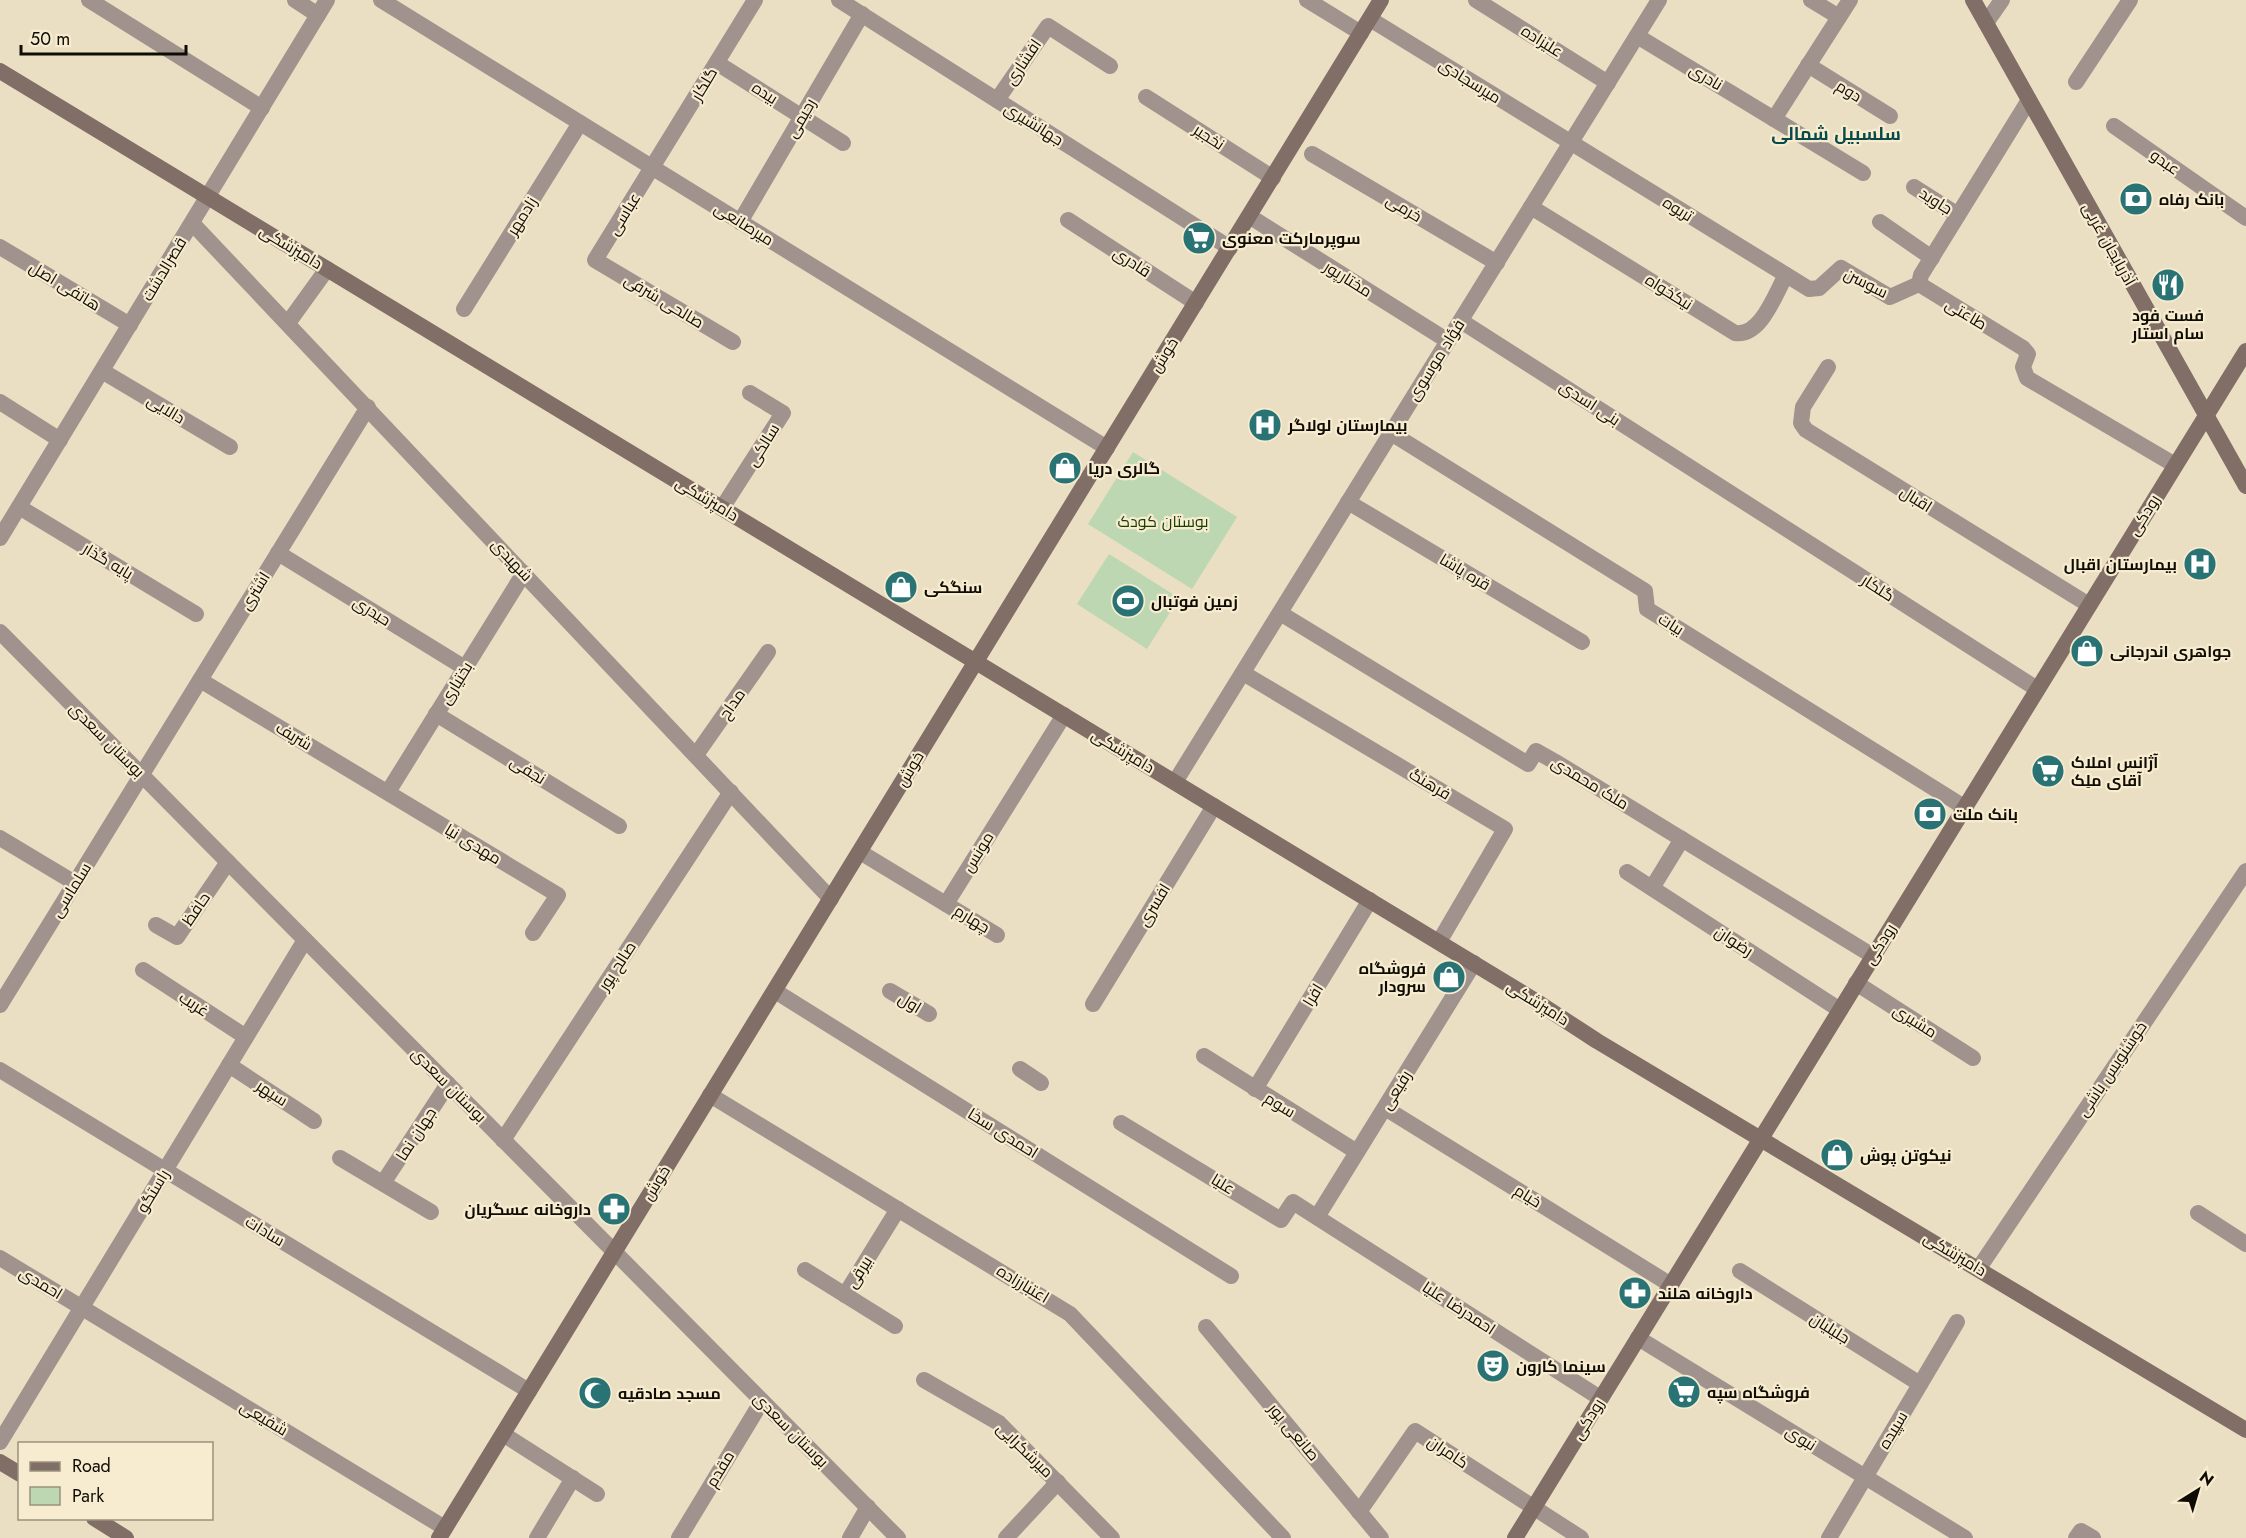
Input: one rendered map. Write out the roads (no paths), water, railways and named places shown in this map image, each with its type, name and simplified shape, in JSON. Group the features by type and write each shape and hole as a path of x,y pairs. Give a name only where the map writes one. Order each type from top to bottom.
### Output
{"main road":[{"name":"خوش","path":"442,1533 1382,0"},
{"name":"آذربایجان غربی","path":"1973,0 2246,486"},
{"name":"دامپزشکی","path":"0,71 1474,963 1597,1041 1761,1137 2246,1431"},
{"name":"رودکی","path":"1515,1538 2246,351"},
{"path":"0,1462 18,1473"},
{"path":"97,1520 118,1536"}],"street":[{"path":"89,0 262,108"},
{"path":"295,0 318,15"},
{"name":"قصرالدشت","path":"0,537 327,0"},
{"name":"میرصانعی","path":"381,0 1107,448"},
{"name":"گلکار","path":"653,168 756,0"},
{"name":"جهانشیری","path":"839,0 1230,248"},
{"name":"میرسجادی","path":"1307,0 1365,26 1571,142"},
{"name":"علیزاده","path":"1476,0 1608,83"},
{"name":"فؤاد موسوی","path":"1175,782 1659,0"},
{"path":"1811,0 1839,17"},
{"path":"1774,119 1850,0"},
{"path":"1986,23 2002,0"},
{"path":"2076,82 2130,0"},
{"name":"رحیمی","path":"740,222 862,14"},
{"name":"افشاری","path":"997,100 1048,26 1110,66"},
{"name":"نادری","path":"1637,36 1863,173"},
{"name":"بیده","path":"717,63 843,142"},
{"name":"دوم","path":"1808,65 1890,116"},
{"name":"نخجیر","path":"1146,97 1273,178"},
{"path":"1919,284 1921,275 2029,100"},
{"name":"زادمهر","path":"464,309 580,123"},
{"name":"عبدو","path":"2114,126 2246,218"},
{"name":"تریوه","path":"1571,142 1786,275"},
{"name":"خرمی","path":"1312,154 1497,263"},
{"name":"عباسی","path":"595,260 653,168"},
{"name":"جاوید","path":"1914,187 1958,215"},
{"name":"نیکخواه","path":"1531,207 1735,333 1743,334 1756,327 1786,275"},
{"name":"مختارپور","path":"1249,216 1448,341"},
{"name":"قادری","path":"1068,220 1196,303"},
{"path":"1880,222 1932,258"},
{"name":"شهیدی","path":"192,223 831,899"},
{"name":"هاتفی اصل","path":"0,247 130,325"},
{"name":"صالحی شرفی","path":"595,260 733,342"},
{"name":"سوسن","path":"1786,275 1814,289 1819,288 1841,268 1890,297 1919,284"},
{"path":"288,323 327,269"},
{"name":"طاعتی","path":"1919,284 2023,348 2028,354 2023,367 2027,378 2175,465"},
{"name":"بنی اسدی","path":"1461,321 1719,486"},
{"name":"اقبال","path":"1828,367 1803,407 1801,423 1806,430 2089,605"},
{"name":"دالایی","path":"102,371 230,447"},
{"name":"سالکی","path":"722,508 783,413 750,393"},
{"path":"0,402 60,440"},
{"name":"اشتری","path":"142,775 368,407"},
{"name":"بیات","path":"1391,434 1645,591 1647,609 1965,807"},
{"name":"گلکار","path":"1719,486 2037,689"},
{"name":"قره پاشا","path":"1348,502 1582,642"},
{"name":"پایه گذار","path":"19,507 196,614"},
{"name":"حیدری","path":"278,553 465,668"},
{"name":"بختیاری","path":"388,792 524,573"},
{"name":"ملک محمدی","path":"1280,613 1528,764 1536,751 1873,956"},
{"name":"بوستان سعدی","path":"0,632 898,1538"},
{"name":"مداح","path":"696,755 768,652"},
{"name":"فرهنگ","path":"1243,673 1505,829 1439,942"},
{"name":"شریف","path":"200,680 388,792"},
{"name":"نجفی","path":"436,714 619,826"},
{"name":"مونس","path":"946,904 1064,715"},
{"name":"سلماسی","path":"0,1005 142,775"},
{"name":"مهدی نیا","path":"388,792 558,895 533,933"},
{"name":"صالح پور","path":"503,1140 730,792"},
{"name":"افسری","path":"1093,1005 1214,806"},
{"path":"0,838 75,883"},
{"path":"1652,888 1682,839"},
{"path":"860,852 946,904"},
{"name":"حافظ","path":"156,925 177,937 228,862"},
{"name":"خوشنویس باشی","path":"1978,1268 2246,871"},
{"name":"رضوان","path":"1627,872 1840,1010"},
{"name":"افرا","path":"1255,1089 1370,900"},
{"name":"چهارم","path":"946,904 998,935"},
{"name":"راستگو","path":"0,1442 305,940"},
{"name":"رفیعی","path":"1317,1217 1474,963"},
{"name":"غریب","path":"143,970 246,1038"},
{"name":"مشیری","path":"1856,983 1973,1058"},
{"name":"احمدی سخا","path":"775,991 1231,1276"},
{"name":"اول","path":"890,991 928,1014"},
{"name":"سوم","path":"1204,1056 1357,1152"},
{"name":"سپهر","path":"229,1065 314,1121"},
{"path":"1020,1069 1041,1083"},
{"name":"سادات","path":"0,1070 529,1391"},
{"name":"جهان نما","path":"383,1183 448,1084"},
{"name":"اعتبارزاده","path":"710,1095 1070,1314 1283,1538"},
{"name":"خیام","path":"1385,1108 1671,1285"},
{"name":"علیا","path":"1121,1123 1281,1220 1293,1202 1317,1217"},
{"path":"340,1158 431,1212"},
{"name":"بیرقی","path":"805,1270 845,1295 898,1209"},
{"path":"2198,1213 2246,1244"},
{"name":"احمدرضا علیا","path":"1317,1217 1600,1398"},
{"name":"احمدی","path":"0,1258 82,1307"},
{"name":"جلیلیان","path":"1740,1271 1920,1384"},
{"path":"845,1295 895,1326"},
{"name":"شفیعی","path":"82,1307 442,1533"},
{"name":"سپیده","path":"1829,1538 1958,1322"},
{"name":"صانعی پور","path":"1206,1327 1381,1538"},
{"name":"نبوی","path":"1638,1338 1965,1538"},
{"name":"میرشکرایی","path":"924,1380 999,1423 1112,1538"},
{"name":"مقدم","path":"679,1538 762,1401"},
{"name":"کامران","path":"1359,1512 1415,1431 1533,1509"},
{"path":"503,1434 597,1494"},
{"path":"537,1538 573,1478"},
{"path":"1006,1538 1058,1482"},
{"path":"850,1538 868,1508"},
{"path":"1533,1509 1581,1538"},
{"path":"2076,1538 2081,1530 2093,1538"}],"place":[{"name":"بانک رفاه","path":"2136,199"},
{"name":"سوپرمارکت معنوی","path":"1199,238"},
{"name":"فست فود سام استار","path":"2168,285"},
{"name":"بیمارستان لولاگر","path":"1265,425"},
{"name":"گالری دریا","path":"1065,468"},
{"name":"بیمارستان اقبال","path":"2200,564"},
{"name":"سنگکی","path":"901,587"},
{"name":"زمین فوتبال","path":"1128,601"},
{"name":"جواهری اندرجانی","path":"2087,651"},
{"name":"آژانس املاک آقای ملِک","path":"2048,771"},
{"name":"بانک ملت","path":"1930,814"},
{"name":"فروشگاه سرودار","path":"1449,977"},
{"name":"نیکوتن پوش","path":"1837,1155"},
{"name":"داروخانه عسگریان","path":"614,1209"},
{"name":"داروخانه هلند","path":"1635,1293"},
{"name":"سینما کارون","path":"1493,1366"},
{"name":"فروشگاه سپه","path":"1684,1392"},
{"name":"مسجد صادقیه","path":"595,1393"}],"district":[{"name":"سلسبیل شمالی","path":"1836,134"}],"park label":[{"name":"بوستان کودک","path":"1163,521"}]}
